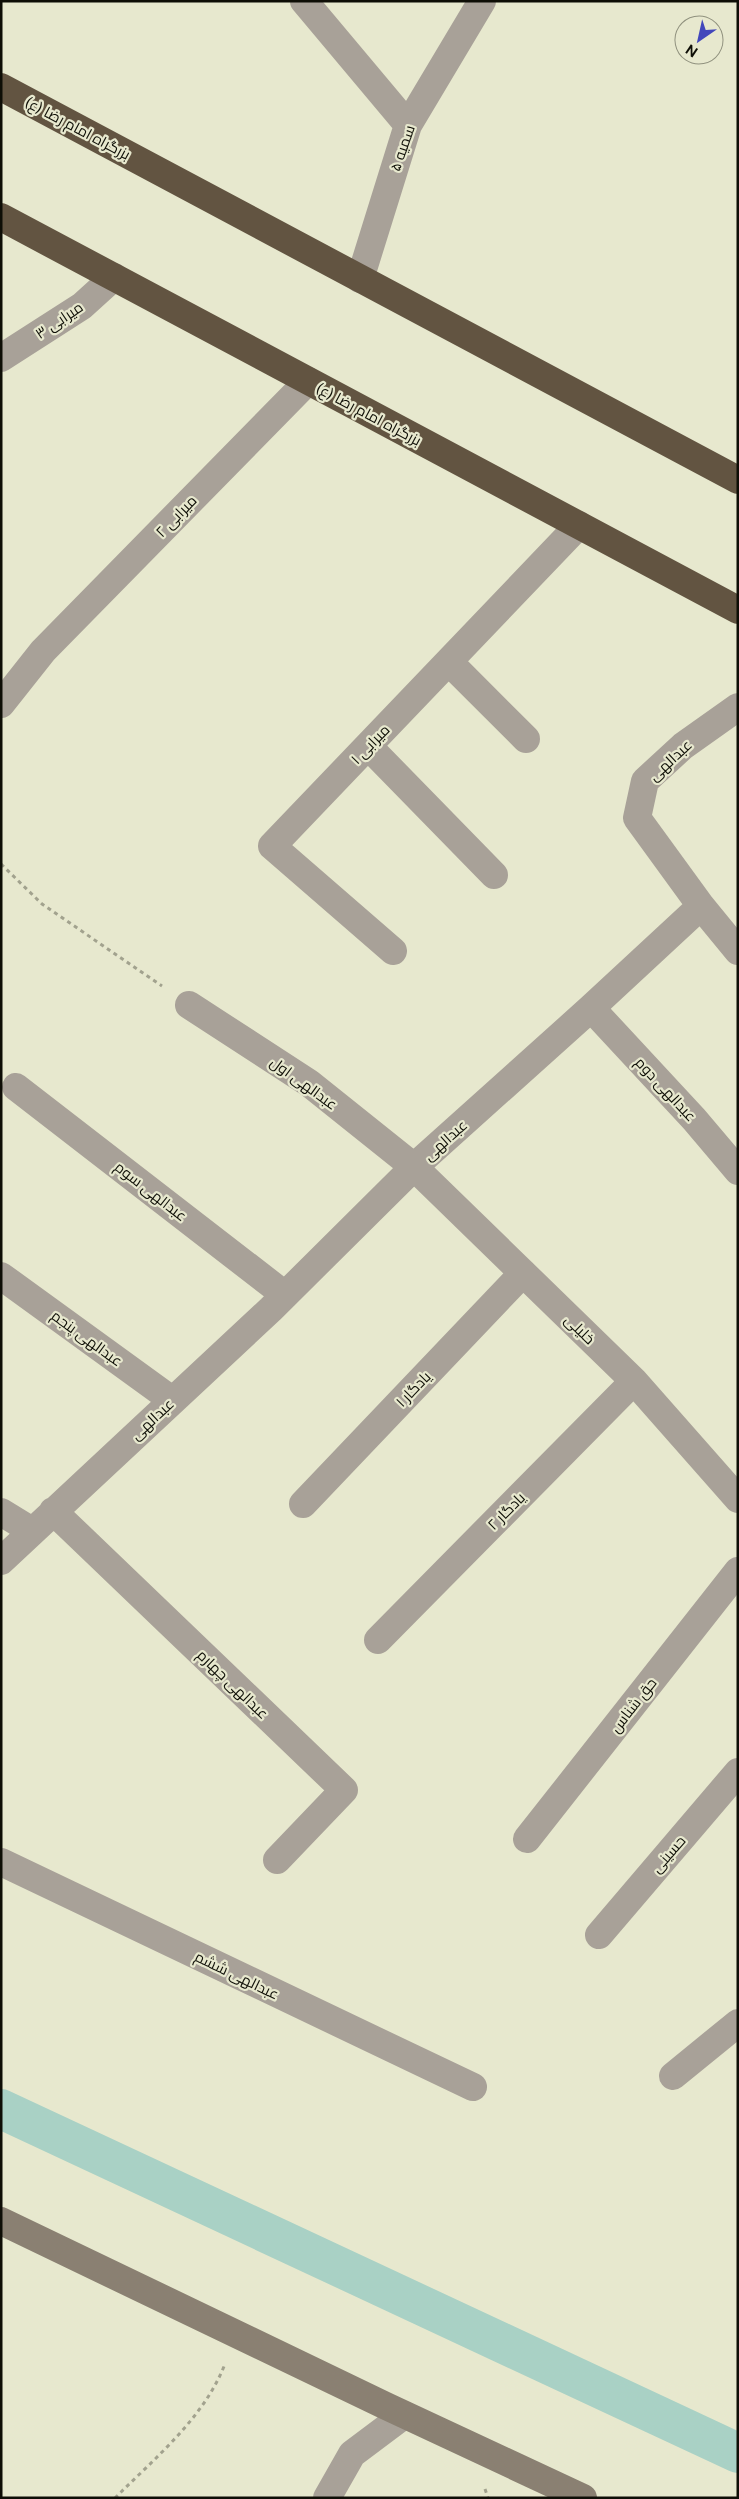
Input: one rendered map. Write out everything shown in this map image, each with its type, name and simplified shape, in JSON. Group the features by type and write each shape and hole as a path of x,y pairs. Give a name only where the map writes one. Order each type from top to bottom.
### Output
{"highway":[{"name":"بزرگراه امام رضا (ع)","path":"1,87 738,480"},
{"name":"بزرگراه امام رضا (ع)","path":"1,217 738,610"}],"main road":[{"path":"1,2221 404,2415 583,2498"}],"street":[{"path":"304,1 408,125"},
{"name":"سمیه ۵","path":"360,279 408,125 482,1"},
{"name":"میرابی ۳","path":"1,358 82,306 114,277"},
{"name":"میرابی ۲","path":"1,704 43,651 308,381"},
{"name":"میرابی ۱","path":"393,951 272,846 579,526"},
{"path":"449,662 526,738"},
{"name":"عبدالهی","path":"1,1561 286,1295 414,1167 701,906 637,818 646,781 683,746 738,707"},
{"path":"368,746 494,875"},
{"path":"701,906 738,950"},
{"name":"عبدالهی اول","path":"189,1005 309,1083 414,1167"},
{"name":"عبدالهی دوم","path":"591,1008 694,1119 738,1171"},
{"name":"عبدالهی سوم","path":"16,1088 286,1295"},
{"name":"خلیلی","path":"414,1167 634,1381 738,1499"},
{"name":"یادگار ۱","path":"303,1504 524,1273"},
{"name":"عبدالهی پنجم","path":"1,1276 172,1400"},
{"name":"یادگار ۲","path":"378,1640 634,1381"},
{"name":"عبدالهی چهارم","path":"53,1511 344,1790 277,1860"},
{"path":"1,1512 32,1531"},
{"name":"حق شناس","path":"527,1839 738,1571"},
{"name":"حسینی","path":"599,1935 738,1772"},
{"name":"عبدالهی ششم","path":"1,1862 473,2087"},
{"path":"673,2076 738,2022"},
{"path":"327,2498 352,2454 404,2415"}],"path":[{"path":"1,864 42,904 189,1005"},
{"path":"115,2498 185,2428 220,2377 236,2334"}],"waterway":[{"path":"1,2109 738,2453"}]}
